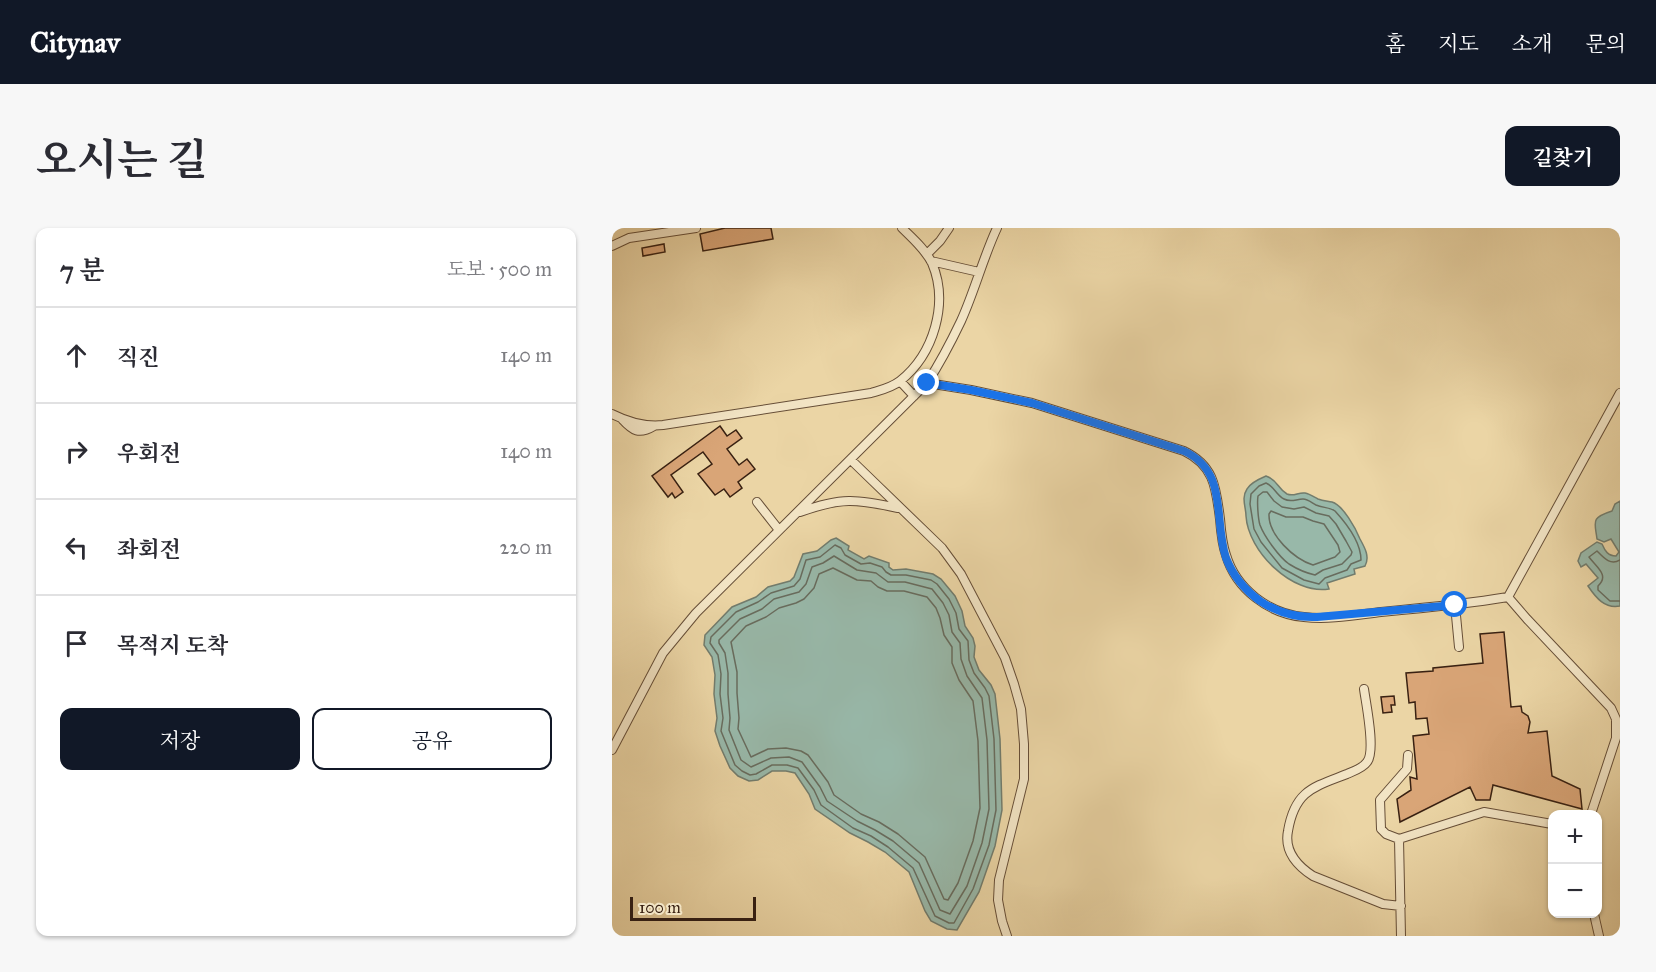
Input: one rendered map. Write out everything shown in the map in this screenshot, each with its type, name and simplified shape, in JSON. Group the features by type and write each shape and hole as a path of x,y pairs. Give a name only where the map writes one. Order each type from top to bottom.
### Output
{"lane":[{"path":"612,245 629,238 696,228"},
{"path":"612,414 636,431 647,430 655,426 871,393 888,388 900,381 910,372 930,341 939,310 937,284 929,258 902,228"},
{"path":"929,258 949,228"},
{"path":"612,750 663,653 696,613 927,383 942,359 961,320 997,228"},
{"path":"929,258 979,272"},
{"path":"900,381 914,396"},
{"path":"927,383 1032,403 1195,456 1208,470 1215,488 1222,544 1230,567 1247,591 1274,609 1296,616 1317,617 1455,605 1508,597"},
{"path":"1508,597 1620,393"},
{"path":"851,459 942,548 961,574 1005,658 1021,709 1024,779 999,880 998,900 1007,936"},
{"path":"796,513 823,504 855,500 900,509"},
{"path":"758,501 780,530"},
{"path":"1508,597 1611,708 1616,719 1616,738 1593,810"},
{"path":"1455,605 1459,647"},
{"path":"1365,689 1371,748 1368,761 1362,767 1307,792 1294,811 1289,824 1287,844 1295,861 1312,876 1383,904 1401,906"},
{"path":"1408,755 1407,769 1380,800 1381,829 1386,834 1399,839 1484,812 1548,823"},
{"path":"1399,839 1401,936"},
{"path":"1595,918 1599,936"}],"water":[{"path":"1266,476 1287,494 1307,493 1320,500 1336,504 1345,512 1365,549 1367,559 1365,566 1354,569 1355,574 1327,583 1329,589 1315,589 1301,585 1274,568 1255,543 1249,529 1244,502 1248,487"},
{"path":"1620,501 1620,606 1610,606 1601,602 1594,595 1588,586 1598,578 1586,564 1581,567 1578,561 1581,553 1597,542 1602,544 1611,555 1616,556 1619,552 1611,539 1604,542 1597,539 1595,525 1597,518 1612,511 1615,504"},
{"path":"836,538 849,546 848,550 864,559 869,556 889,563 889,567 893,570 906,569 933,574 941,579 955,596 962,611 965,626 973,638 974,657 979,670 995,694 1000,739 1002,810 995,846 979,892 957,930 947,929 931,921 909,872 885,852 850,833 815,809 809,794 795,773 772,771 758,780 749,781 738,776 730,768 715,731 717,718 714,694 715,675 712,657 704,645 705,635 732,607 756,597 768,587 790,581 794,577 803,554 817,551"}],"building":[{"path":"725,228 771,228 773,239 703,251 700,234"},
{"path":"664,244 665,252 643,256 642,248"},
{"path":"720,426 727,436 736,430 742,438 727,449 739,465 747,459 755,469 738,482 742,488 730,497 724,489 715,495 698,474 712,464 703,452 671,475 683,492 675,498 672,493 668,497 652,476"},
{"path":"1504,632 1511,707 1521,706 1522,712 1528,716 1530,722 1528,733 1547,731 1552,776 1580,789 1582,809 1493,785 1490,800 1476,800 1470,787 1400,822 1397,799 1411,790 1410,777 1417,779 1413,736 1429,734 1427,718 1416,719 1415,702 1409,703 1406,673 1483,663 1480,634"},
{"path":"1394,696 1395,705 1391,705 1392,712 1383,713 1381,697"}],"route":[{"path":"927,383 1032,403 1195,456 1208,470 1215,488 1222,544 1230,567 1247,591 1274,609 1305,618 1455,605"}]}
